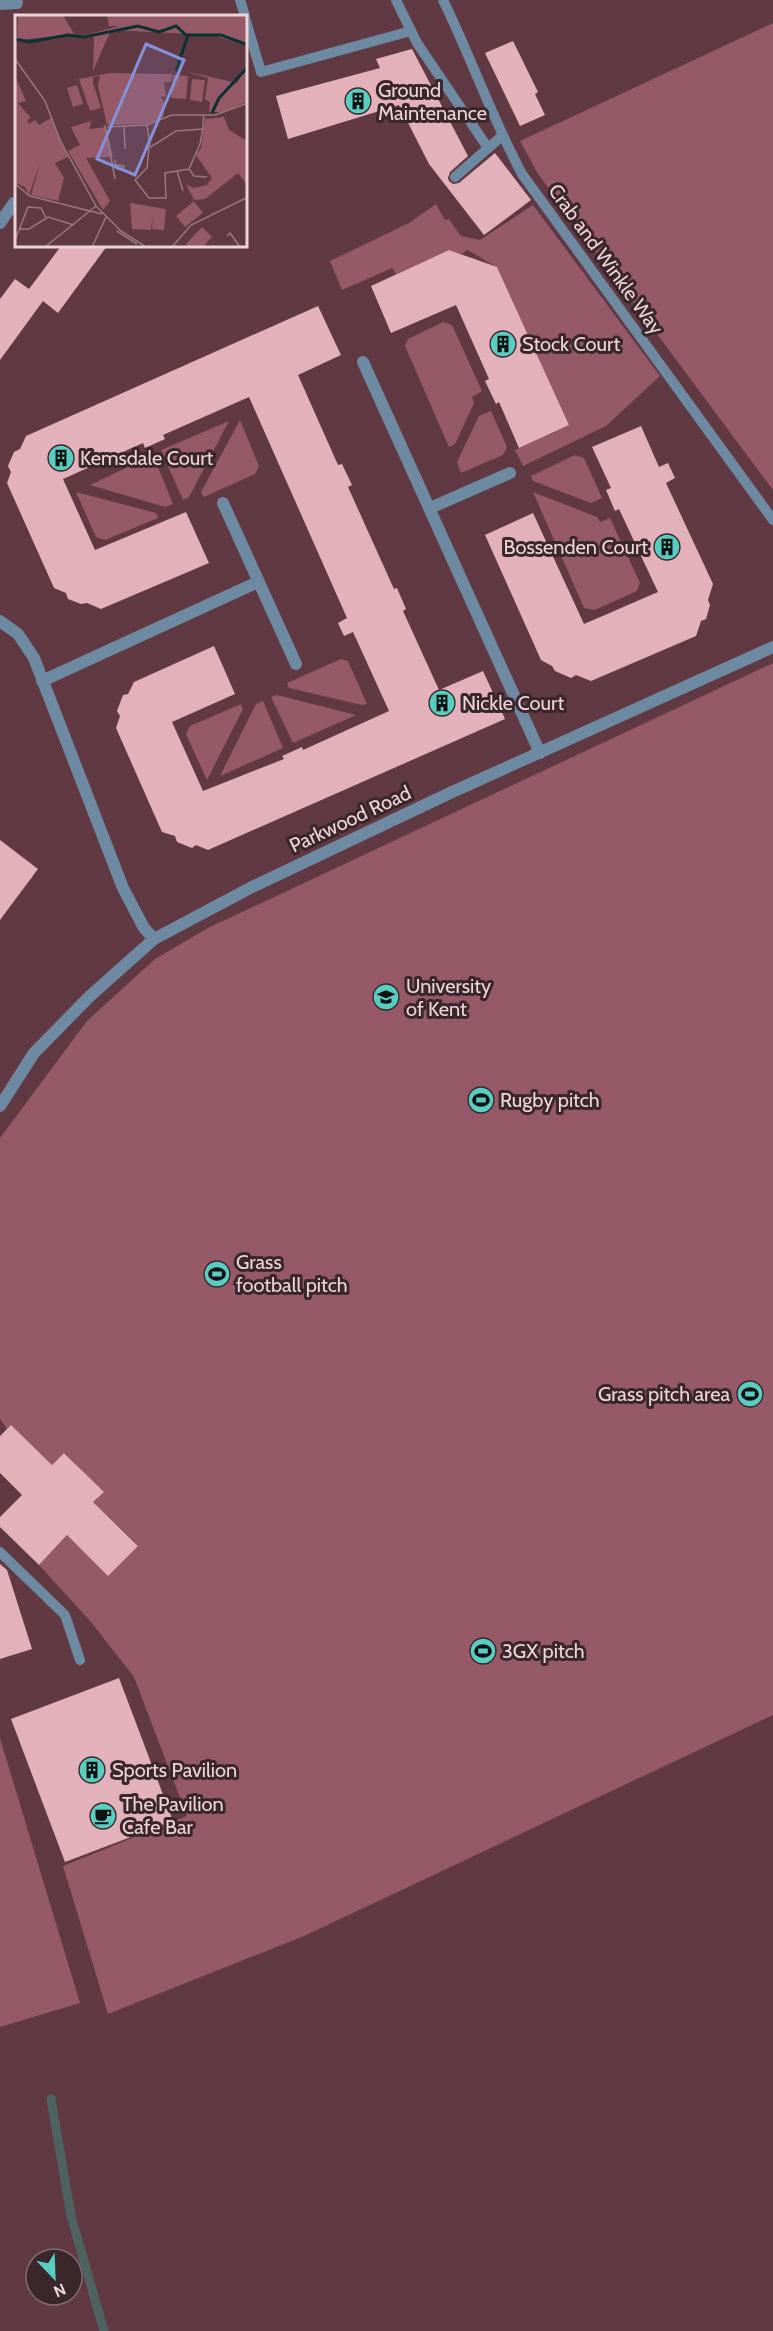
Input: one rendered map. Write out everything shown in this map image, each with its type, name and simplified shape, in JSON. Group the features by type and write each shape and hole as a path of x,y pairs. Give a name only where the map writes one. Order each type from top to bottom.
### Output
{"street":[{"path":"0,4 17,3"},
{"path":"0,223 14,203"},
{"path":"363,362 540,753"},
{"path":"430,508 510,473"},
{"path":"223,503 296,664"},
{"path":"42,681 258,582"},
{"path":"0,621 18,634 28,647 123,888 144,928 154,939"},
{"name":"Parkwood Road","path":"0,1106 34,1053 90,996 154,939 252,887 773,647"}],"lane":[{"path":"240,0 245,15"},
{"path":"396,0 417,43 488,148"},
{"name":"Crab and Winkle Way","path":"443,0 465,44 502,136 522,174 773,520"},
{"path":"248,28 261,72 411,31"},
{"path":"455,177 502,136"},
{"path":"0,1552 65,1615 80,1660"}],"shaded area":[{"path":"773,23 773,490 538,174 520,141"},
{"path":"436,204 445,220 449,219 461,236 480,240 533,205 660,376 606,426 523,466 515,450 569,425 497,267 467,250 462,254 449,250 396,274 392,268 342,290 330,261 409,223"},
{"path":"443,322 452,325 482,391 472,397 474,403 455,444 449,447 405,346 408,339"},
{"path":"491,411 507,447 503,455 461,473 457,462 479,416"},
{"path":"240,420 259,466 255,474 204,497 201,492"},
{"path":"229,421 189,497 183,500 161,450"},
{"path":"153,455 173,504 165,507 90,485"},
{"path":"575,455 584,458 602,498 591,503 533,481 531,476"},
{"path":"76,492 156,513 158,518 105,540 96,537"},
{"path":"533,492 597,517 600,522 610,518 640,583 637,591 595,610 584,608"},
{"path":"341,659 348,661 367,704 362,705 289,688 287,683"},
{"path":"773,663 773,1715 304,1936 108,2014 63,1866 187,1816 134,1677 91,1622 39,1565 67,1535 108,1575 138,1545 93,1502 103,1492 65,1453 52,1465 11,1425 7,1429 0,1419 0,1138 87,1021 155,959 208,928"},
{"path":"277,695 356,715 293,743 271,697"},
{"path":"263,701 283,748 220,776 256,704"},
{"path":"241,704 243,709 207,780 186,734 190,726"},
{"path":"0,1738 80,2003 0,2027"}],"building":[{"path":"513,41 538,92 535,94 545,115 520,126 485,53"},
{"name":"Ground Maintenance","path":"412,49 468,156 450,172 449,181 453,184 459,183 495,153 531,200 484,235 429,164 399,105 288,139 276,96 380,68 376,59"},
{"path":"60,248 106,248 58,313 43,301 0,360 0,299 15,279 29,289"},
{"name":"Stock Court","path":"449,250 497,267 569,425 519,448 499,402 496,404 485,381 489,379 456,305 391,333 371,286"},
{"path":"318,306 341,355 298,375 338,465 342,464 352,485 348,487 394,589 397,588 406,609 403,611 439,690 483,671 505,719 208,850 196,845 192,848 177,842 175,836 162,832 116,728 120,716 117,711 123,695 128,694 134,682 214,646 235,694 172,722 203,791 284,759 282,756 302,747 303,750 389,711 353,632 344,636 338,623 347,618 249,397 163,435 165,439 145,448 143,443 63,479 95,550 186,512 209,563 101,609 68,599 66,593 54,588 7,483 11,472 8,466 14,452 20,449 26,436"},
{"name":"Bossenden Court","path":"641,426 659,467 668,463 675,478 666,483 713,584 708,600 710,605 706,619 701,621 696,636 591,681 576,675 571,678 555,671 552,666 541,660 485,535 533,513 584,624 658,592 619,509 615,511 606,490 611,488 592,447"},
{"path":"0,840 38,869 0,920"},
{"path":"11,1425 52,1465 64,1453 104,1492 93,1502 138,1546 108,1576 67,1535 39,1565 0,1527 0,1517 22,1495 0,1473 0,1436"},
{"path":"0,1564 7,1570 32,1649 0,1659"},
{"name":"Sports Pavilion","path":"119,1678 173,1821 65,1862 11,1719"}],"waterway":[{"path":"51,2099 71,2216 104,2331"}],"place":[{"name":"Ground Maintenance","path":"358,101"},
{"name":"Stock Court","path":"503,344"},
{"name":"Kemsdale Court","path":"61,458"},
{"name":"Bossenden Court","path":"667,547"},
{"name":"Nickle Court","path":"442,703"},
{"name":"University of Kent","path":"386,997"},
{"name":"Rugby pitch","path":"481,1100"},
{"name":"Grass football pitch","path":"217,1274"},
{"name":"Grass pitch area","path":"750,1394"},
{"name":"3GX pitch","path":"483,1651"},
{"name":"Sports Pavilion","path":"92,1770"},
{"name":"The Pavilion Cafe Bar","path":"103,1816"}]}
